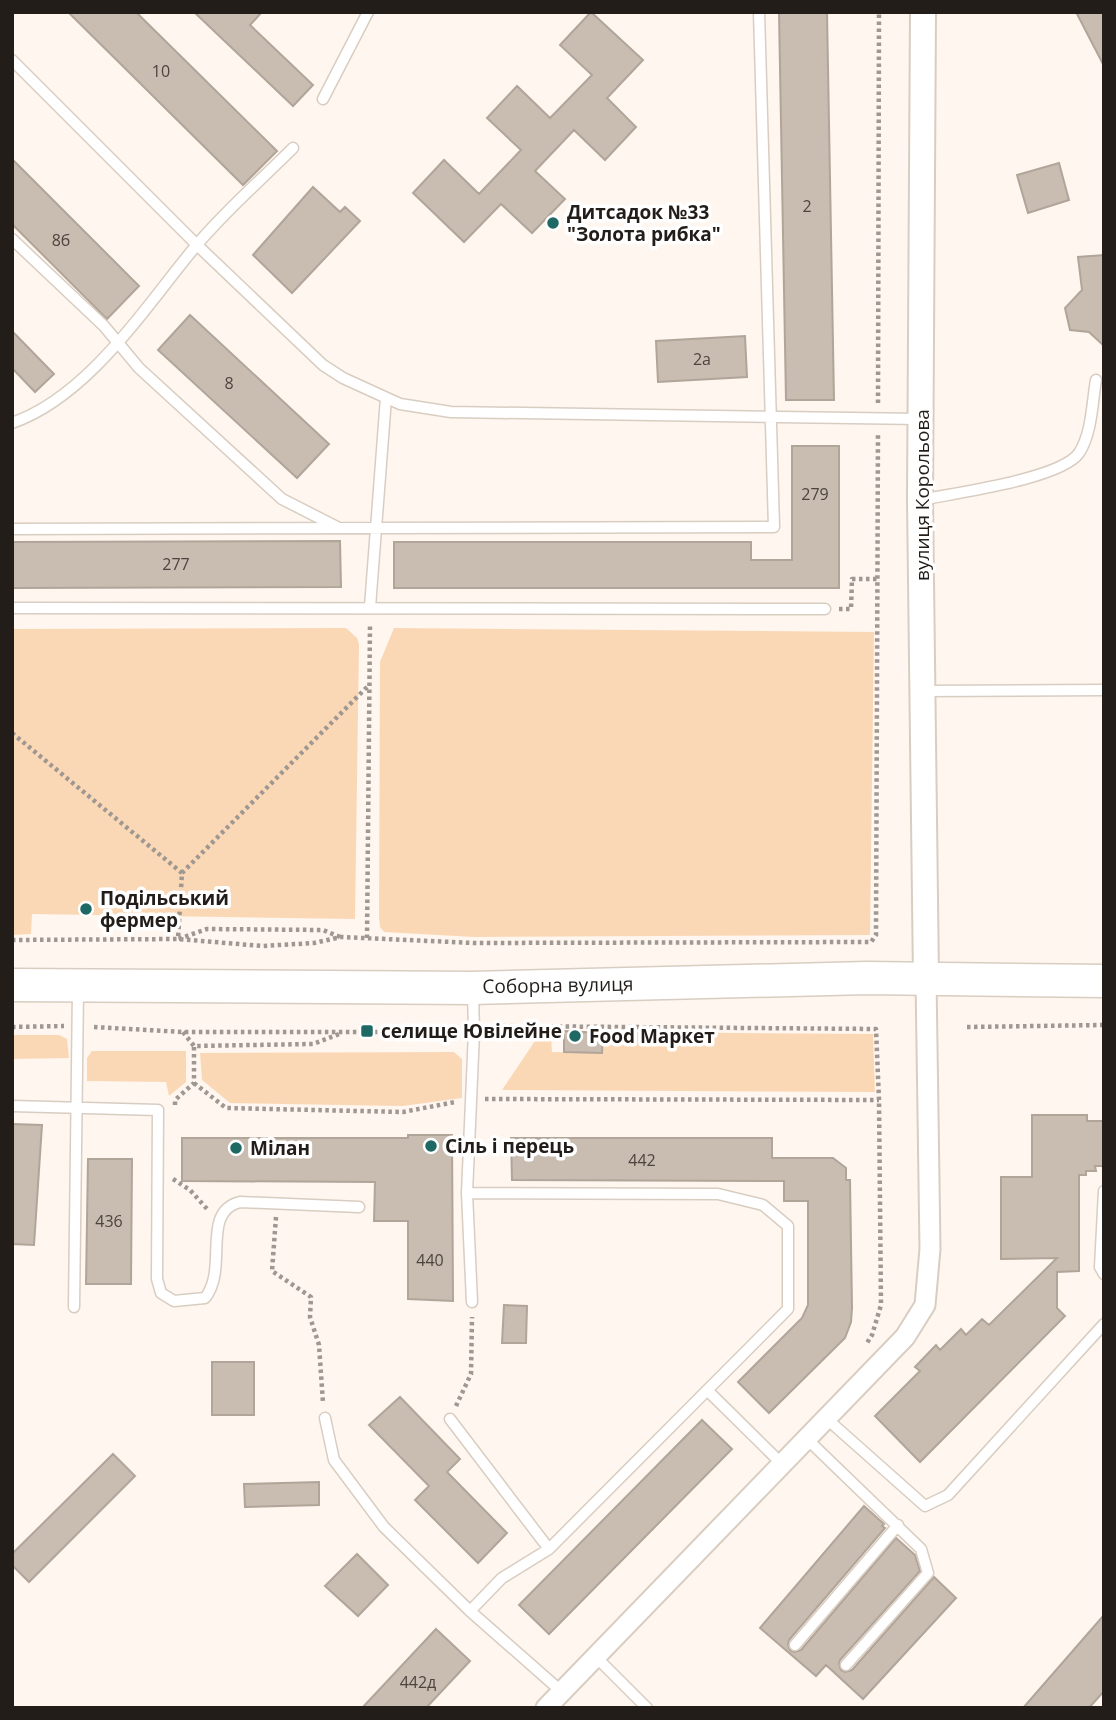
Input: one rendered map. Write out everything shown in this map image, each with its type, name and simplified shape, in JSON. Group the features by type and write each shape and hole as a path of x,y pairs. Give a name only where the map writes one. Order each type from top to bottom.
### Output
{"main road":[{"name":"Соборна вулиця","path":"12,985 472,988 926,978 1104,981"}],"street":[{"name":"вулиця Корольова","path":"923,12 920,500 926,978"},
{"path":"546,1708 905,1337 925,1305 930,1249 926,978"}],"lane":[{"path":"323,99 368,12"},
{"path":"12,529 774,527 759,12"},
{"path":"12,60 323,365 343,378 400,404 452,412 922,419"},
{"path":"12,423 50,406 120,342 197,244 293,148"},
{"path":"12,239 120,342 139,368 282,499 339,529"},
{"path":"920,500 1020,480 1061,466 1077,455 1086,439 1096,380"},
{"path":"370,607 386,398"},
{"path":"12,608 825,609"},
{"path":"924,691 1104,690"},
{"path":"74,1307 78,986"},
{"path":"472,988 474,1032 467,1194 472,1302"},
{"path":"12,1106 158,1110 157,1279 161,1293 174,1301 205,1298 213,1288 218,1221 231,1205 240,1202 359,1207"},
{"path":"1104,1191 1100,1267 1104,1274"},
{"path":"467,1194 718,1194 763,1205 788,1226 788,1309 550,1549 502,1578 470,1611"},
{"path":"827,1419 925,1506 948,1495 1104,1324"},
{"path":"707,1390 782,1464"},
{"path":"325,1418 334,1460 384,1527 470,1611 562,1692"},
{"path":"450,1419 550,1549"},
{"path":"807,1438 921,1549 928,1573 846,1665"},
{"path":"795,1645 898,1525"},
{"path":"596,1657 647,1708"}],"path":[{"path":"12,940 178,939 262,946 314,943 341,937 474,943 872,942 876,935 878,12"},
{"path":"825,609 851,609 852,579 878,579"},
{"path":"367,938 370,607"},
{"path":"178,939 182,873 370,684"},
{"path":"12,733 182,873"},
{"path":"178,939 207,929 323,930 341,937"},
{"path":"967,1027 1104,1025"},
{"path":"12,1027 79,1026 183,1032 474,1032 501,1026 876,1029 881,1305 872,1335 865,1346"},
{"path":"194,1046 313,1044 346,1031"},
{"path":"174,1113 175,1100 194,1083 194,1046 183,1032"},
{"path":"194,1083 226,1108 402,1112 488,1098 879,1100"},
{"path":"171,1178 190,1190 218,1221"},
{"path":"277,1204 272,1271 311,1297 310,1317 319,1345 325,1418"},
{"path":"450,1419 471,1374 472,1302"}],"shaded area":[{"path":"346,628 357,638 359,644 355,919 32,914 31,934 12,935 12,629"},
{"path":"394,628 874,632 870,935 474,937 384,932 380,927 379,917 380,662"},
{"path":"615,1032 873,1034 875,1092 502,1090 537,1038 551,1036 552,1052 602,1053 603,1036 614,1037"},
{"path":"12,1035 59,1035 67,1039 69,1058 12,1059"},
{"path":"92,1051 186,1051 186,1082 169,1096 166,1082 87,1081 87,1058"},
{"path":"454,1052 462,1059 462,1098 403,1106 230,1103 202,1080 200,1053"}],"building":[{"path":"68,12 136,12 277,151 243,185"},
{"path":"194,12 262,12 250,25 313,85 293,106"},
{"path":"591,12 643,60 607,98 636,127 605,160 574,130 535,171 565,199 532,233 501,204 464,242 413,193 444,160 479,194 521,150 487,118 517,86 550,118 592,75 560,45"},
{"path":"779,12 827,12 834,400 786,400"},
{"path":"1076,12 1104,12 1104,66"},
{"path":"12,159 139,286 107,319 12,224"},
{"path":"1059,163 1069,200 1028,213 1017,175"},
{"path":"313,187 340,212 345,207 360,221 292,293 253,255"},
{"path":"1104,255 1104,346 1089,332 1070,330 1065,308 1082,290 1078,257"},
{"path":"190,315 329,444 297,478 158,350"},
{"path":"12,331 54,374 35,392 12,368"},
{"path":"745,336 747,377 658,382 656,341"},
{"path":"792,446 839,446 839,588 394,588 394,542 751,542 751,560 792,560"},
{"path":"340,541 341,587 12,588 12,542"},
{"path":"564,1031 603,1033 602,1053 564,1052"},
{"path":"1032,1115 1087,1115 1087,1121 1104,1121 1104,1166 1095,1166 1096,1171 1086,1171 1086,1175 1079,1175 1079,1271 1057,1272 1057,1308 1065,1316 920,1462 875,1416 920,1371 915,1367 936,1345 940,1350 961,1329 966,1335 982,1319 989,1325 1057,1258 1001,1259 1001,1177 1032,1177"},
{"path":"12,1124 42,1125 34,1245 12,1244"},
{"path":"408,1135 452,1135 453,1301 408,1299 408,1221 374,1221 375,1182 182,1181 182,1138 408,1138"},
{"path":"511,1138 772,1138 772,1158 833,1158 846,1168 846,1180 850,1180 852,1308 851,1322 845,1338 769,1413 738,1382 802,1318 808,1305 808,1201 784,1201 784,1181 512,1180"},
{"path":"88,1159 132,1159 131,1284 86,1284"},
{"path":"504,1305 527,1306 526,1343 502,1343"},
{"path":"212,1362 254,1362 254,1415 212,1415"},
{"path":"400,1397 460,1459 447,1472 507,1533 478,1563 415,1500 429,1486 369,1425"},
{"path":"702,1420 732,1449 549,1634 519,1605"},
{"path":"113,1454 135,1476 29,1582 12,1565 12,1554"},
{"path":"319,1482 319,1505 245,1507 244,1484"},
{"path":"864,1506 885,1528 789,1640 790,1650 801,1650 896,1538 915,1555 920,1571 840,1660 841,1670 852,1670 934,1577 956,1598 863,1699 826,1665 816,1676 760,1628"},
{"path":"357,1554 388,1585 358,1616 325,1586"},
{"path":"1104,1615 1104,1691 1089,1708 1023,1708"},
{"path":"436,1629 470,1661 426,1708 362,1708"}],"place":[{"name":"Дитсадок №33 \"Золота рибка\"","path":"553,223"},
{"name":"Подільський фермер","path":"86,909"},
{"name":"селище Ювілейне","path":"367,1031"},
{"name":"Food Маркет","path":"575,1036"},
{"name":"Сіль і перець","path":"431,1146"},
{"name":"Мілан","path":"236,1148"}]}
